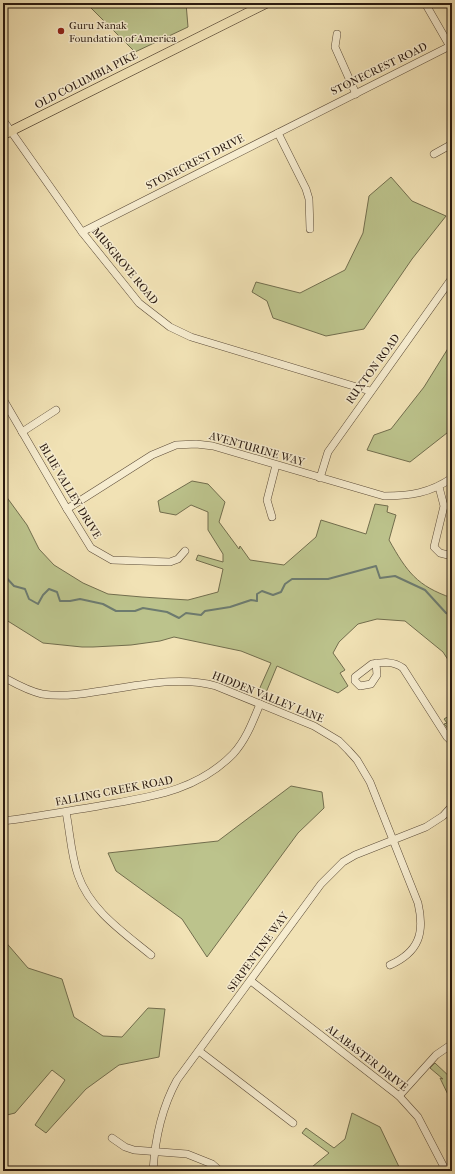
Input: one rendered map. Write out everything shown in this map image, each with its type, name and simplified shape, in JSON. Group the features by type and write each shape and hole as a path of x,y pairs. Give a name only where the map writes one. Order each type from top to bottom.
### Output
{"main road":[{"name":"OLD COLUMBIA PIKE","path":"7,133 267,3"}],"street":[{"path":"425,3 451,48"},
{"path":"337,34 335,47 356,94"},
{"name":"STONECREST ROAD","path":"318,112 451,48"},
{"name":"STONECREST DRIVE","path":"82,232 318,112"},
{"name":"MUSGROVE ROAD","path":"3,120 7,133 82,232 140,303 170,327 191,337 370,391"},
{"path":"278,133 308,194 310,229"},
{"path":"434,154 452,144"},
{"name":"RUXTON ROAD","path":"320,478 328,452 452,278"},
{"name":"BLUE VALLEY DRIVE","path":"3,399 91,548 112,560 170,562 178,559 185,551"},
{"path":"22,432 56,410"},
{"name":"AVENTURINE WAY","path":"67,509 152,455 176,445 196,444 213,446 384,496 405,496 425,492 439,487 452,478"},
{"path":"272,517 267,500 276,465"},
{"path":"439,487 444,506 434,547 440,553 452,556"},
{"path":"376,663 384,662 397,664 403,668 447,737 452,742"},
{"name":"HIDDEN VALLEY LANE","path":"3,677 20,687 43,694 69,696 169,682 201,682 314,726 339,741 357,760 370,782 418,903 422,920 420,934 415,946 404,959 390,965"},
{"name":"FALLING CREEK ROAD","path":"3,821 66,812 161,795 184,788 209,774 233,754 248,733 260,704"},
{"name":"SERPENTINE WAY","path":"153,1171 154,1151 160,1120 168,1096 177,1080 334,870 343,862 355,855 426,827 443,816 452,806"},
{"path":"66,812 78,874 87,895 105,916 150,955"},
{"name":"ALABASTER DRIVE","path":"251,981 399,1096 418,1117 446,1171"},
{"path":"399,1096 436,1055 452,1044"},
{"path":"199,1051 293,1123"},
{"path":"112,1138 125,1147 187,1154 212,1164 220,1171"}],"green space":[{"path":"86,3 186,3 188,27 135,52"},
{"path":"391,177 412,201 446,216 412,259 364,329 326,336 273,318 267,301 252,292 256,282 300,293 345,270 363,233 369,196"},
{"path":"452,342 452,429 410,462 367,450 374,435 391,429 424,387"},
{"path":"192,481 208,484 225,502 219,522 239,549 240,546 250,560 284,565 316,537 321,520 366,534 375,504 388,506 387,512 396,515 389,540 402,561 421,583 452,598 452,666 443,652 405,621 377,619 358,624 339,642 333,653 345,670 340,673 348,686 338,693 277,666 265,695 258,692 271,663 241,651 174,637 160,641 131,645 93,647 43,643 3,618 3,492 27,525 39,549 54,565 83,583 108,594 142,597 188,600 218,592 223,569 196,560 198,555 223,562 223,554 208,530 208,512 191,505 176,515 160,512 158,501"},
{"path":"452,714 452,733 444,724 447,723 444,719"},
{"path":"291,786 322,792 324,808 298,833 207,957 182,919 116,871 108,853 218,841"},
{"path":"3,939 28,968 62,979 74,1017 103,1036 122,1037 148,1008 165,1009 159,1057 119,1065 86,1089 46,1133 35,1125 65,1080 52,1070 15,1113 3,1116"},
{"path":"435,1063 452,1079 452,1103 440,1078 443,1079 430,1068"},
{"path":"352,1113 380,1127 401,1171 307,1171 329,1153 302,1133 306,1128 334,1148 345,1139"}],"waterway":[{"path":"3,574 14,586 25,589 29,599 38,604 43,595 49,589 57,592 60,601 80,599 103,604 116,611 135,611 143,608 167,612 179,618 186,613 201,615 205,611 230,607 251,600 257,601 257,594 262,591 273,595 281,592 285,584 292,579 328,579 376,566 380,578 395,576 425,590 446,613 452,615"}],"place":[{"name":"Guru Nanak Foundation of America","path":"61,31"}]}
